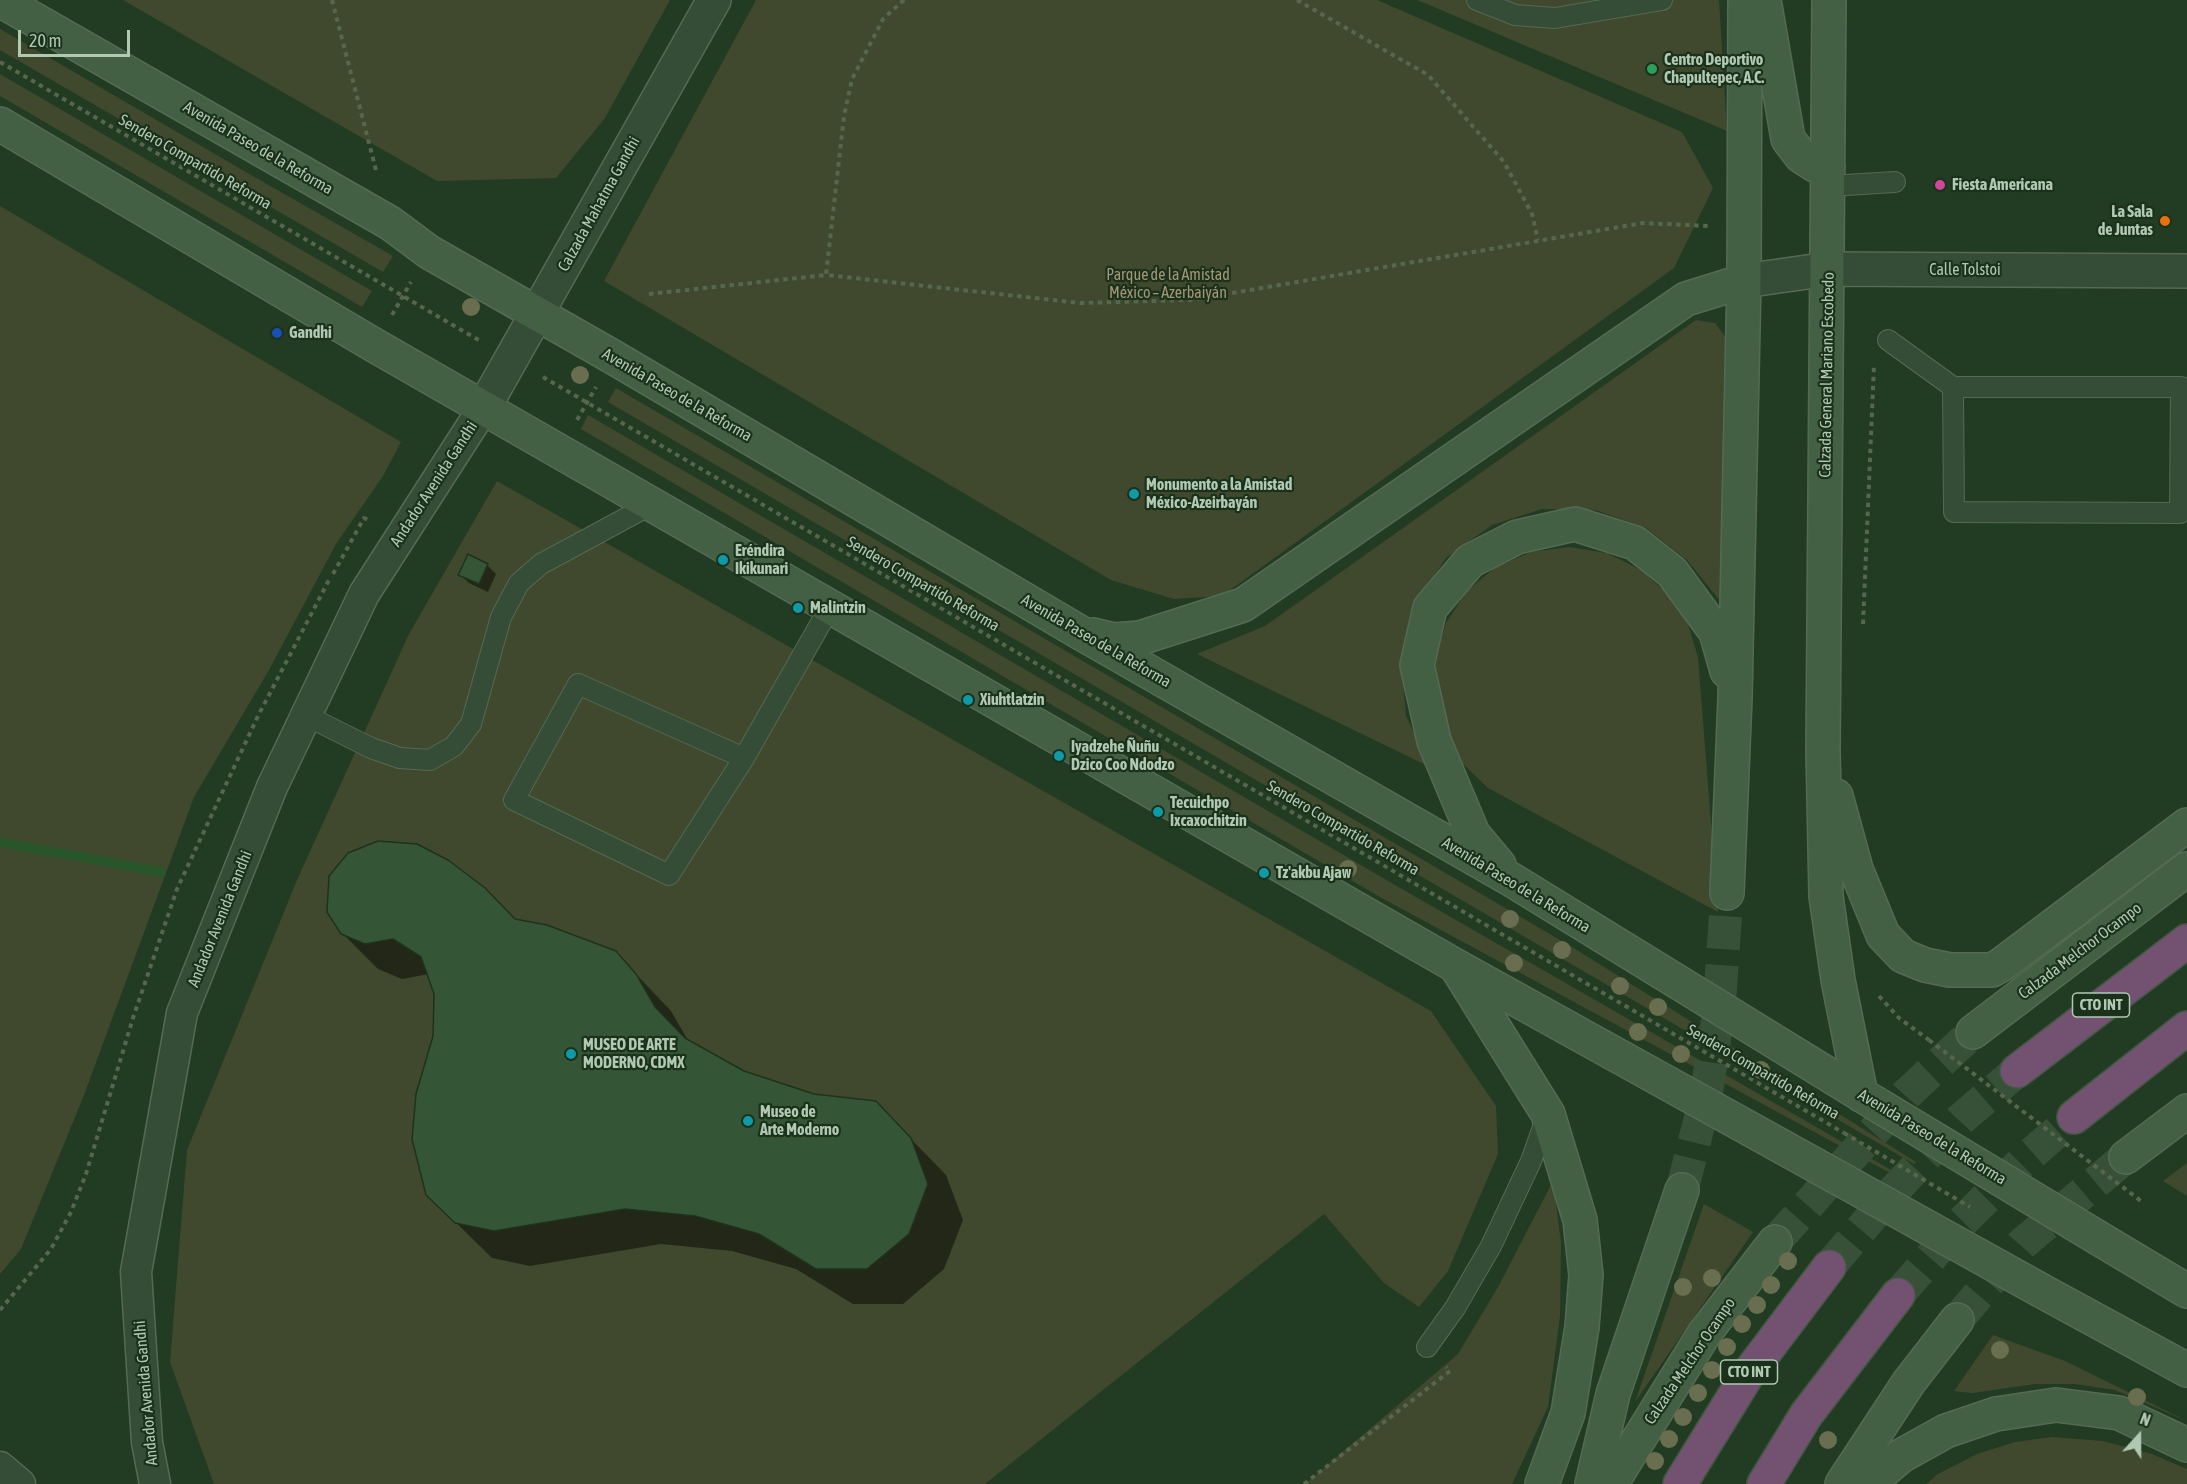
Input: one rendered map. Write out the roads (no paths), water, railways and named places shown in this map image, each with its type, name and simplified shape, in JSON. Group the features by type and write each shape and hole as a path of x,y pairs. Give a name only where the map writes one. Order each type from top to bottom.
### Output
{"highway":[{"name":"CTO INT","path":"2017,1071 2187,941"},
{"path":"2074,1117 2187,1028"},
{"name":"CTO INT","path":"1680,1484 1746,1377 1829,1267"},
{"path":"1764,1484 1806,1415 1898,1295"}],"main road":[{"name":"Avenida Paseo de la Reforma","path":"0,0 390,223 429,252 1081,633 1512,880 2187,1291"},
{"path":"1727,893 1735,698 1744,281 1745,0"},
{"path":"1764,0 1770,24 1788,139 1801,156 1829,177"},
{"name":"Calzada General Mariano Escobedo","path":"1823,750 1829,0"},
{"path":"0,124 484,407 1456,966 2187,1370"},
{"path":"1081,633 1114,640 1140,638 1243,605 1686,299 1744,281"},
{"path":"1512,880 1473,834 1434,741 1417,665 1430,608 1470,561 1517,537 1575,524 1635,543 1672,572 1716,632 1735,698"},
{"path":"1823,750 1856,869 1883,935 1904,956 1926,966 1950,970 1992,970 2020,953 2187,825"},
{"path":"1823,750 1826,896 1838,980 1867,1098"},
{"name":"Calzada Melchor Ocampo","path":"1973,1032 2187,869"},
{"path":"1456,966 1548,1114 1580,1220 1586,1275 1582,1327 1568,1413 1542,1484"},
{"path":"2127,1157 2187,1111"},
{"path":"1592,1484 1613,1394 1682,1190"},
{"name":"Calzada Melchor Ocampo","path":"1611,1484 1704,1334 1775,1242"},
{"path":"1842,1484 1909,1382 1957,1320"},
{"path":"1868,1484 1901,1456 1946,1431 1995,1414 2056,1405 2119,1413 2187,1445"}],"street":[{"name":"Calzada Mahatma Gandhi","path":"484,407 714,0"},
{"name":"Calle Tolstoi","path":"1744,281 1828,269 2187,271"},
{"name":"Andador Avenida Gandhi","path":"155,1484 147,1442 135,1272 182,1012 273,787 364,594 484,407"},
{"path":"0,1467 20,1484"}],"lane":[{"path":"1477,0 1515,15 1555,18 1662,0"},
{"path":"1829,177 1895,182"},
{"path":"1888,340 1953,387 2181,387 2180,513 1954,512 1953,387"},
{"path":"307,716 371,748 400,758 430,760 454,746 471,724 501,617 519,583 541,564 652,504"},
{"path":"744,758 578,684 514,800 669,875 744,758 830,607"},
{"path":"1427,1347 1455,1308 1491,1246 1530,1161 1548,1114"}],"waterway":[{"path":"0,842 161,872"}],"tunnel":[{"path":"1682,1190 1706,1096 1719,1010 1727,893"},
{"path":"1775,1242 1908,1093 1973,1032"},
{"path":"1829,1267 1890,1195 1961,1119 2017,1071"},
{"path":"1898,1295 1958,1226 2022,1162 2074,1117"},
{"path":"1957,1320 2022,1244 2126,1157"}],"place":[{"name":"Centro Deportivo Chapultepec, A.C.","path":"1652,69"},
{"name":"Fiesta Americana","path":"1940,185"},
{"name":"La Sala de Juntas","path":"2165,221"},
{"name":"Gandhi","path":"277,333"},
{"name":"Monumento a la Amistad México-Azeirbayán","path":"1134,494"},
{"name":"Eréndira Ikikunari","path":"723,560"},
{"name":"Malintzin","path":"798,608"},
{"name":"Xiuhtlatzin","path":"968,700"},
{"name":"Iyadzehe Ñuñu Dzico Coo Ndodzo","path":"1059,756"},
{"name":"Tecuichpo Ixcaxochitzin","path":"1158,812"},
{"name":"Tz'akbu Ajaw","path":"1264,873"},
{"name":"MUSEO DE ARTE MODERNO, CDMX","path":"571,1054"},
{"name":"Museo de Arte Moderno","path":"748,1121"}],"park label":[{"name":"Parque de la Amistad México – Azerbaiyán","path":"1168,284"}]}
